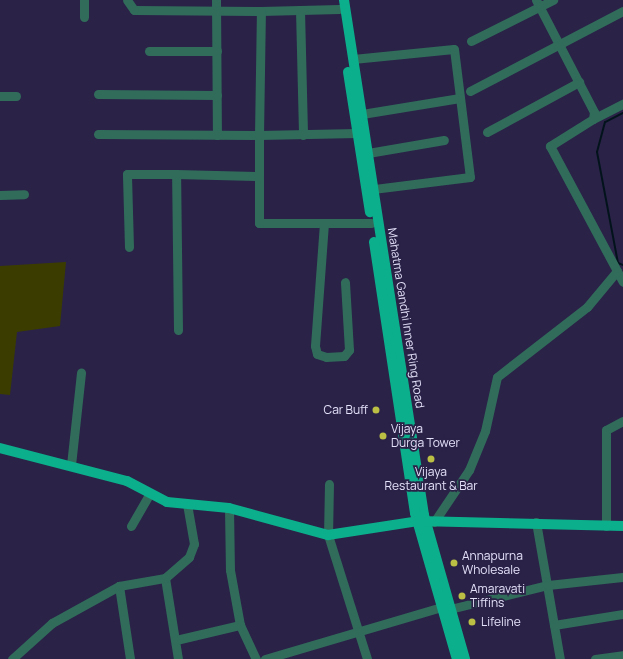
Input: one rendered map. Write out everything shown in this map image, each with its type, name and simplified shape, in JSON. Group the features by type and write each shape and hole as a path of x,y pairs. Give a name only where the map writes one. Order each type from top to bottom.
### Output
{"main road":[{"name":"Mahatma Gandhi Inner Ring Road","path":"340,3 353,59 426,522"},
{"name":"Mahatma Gandhi Inner Ring Road","path":"340,3 357,133 371,223 426,522 457,659"},
{"path":"0,448 71,465 127,481 149,495 187,504 229,508 328,534 426,522 536,522 623,526"},
{"name":"Mahatma Gandhi Inner Ring Road","path":"446,608 465,659"}],"street":[{"path":"84,0 84,17"},
{"path":"127,0 134,10 300,10 340,3"},
{"path":"216,0 217,135"},
{"path":"471,41 538,4 553,0"},
{"path":"538,4 594,112 593,120"},
{"path":"300,10 303,135"},
{"path":"261,11 259,223 371,223"},
{"path":"470,91 623,11"},
{"path":"353,59 454,49 470,177 373,189"},
{"path":"149,51 217,51"},
{"path":"487,132 578,82"},
{"path":"98,94 217,95"},
{"path":"0,96 16,96"},
{"path":"362,114 460,98"},
{"path":"623,104 550,146 623,282"},
{"path":"98,134 303,135 357,133"},
{"path":"368,153 444,140"},
{"path":"129,248 127,174 259,176"},
{"path":"176,174 178,330"},
{"path":"0,195 24,194"},
{"path":"324,223 314,346 317,354 326,358 344,356 349,350 344,282"},
{"path":"426,522 469,470 485,431 497,376 587,307 617,271"},
{"path":"71,465 81,373"},
{"path":"606,526 606,430 623,421"},
{"path":"329,484 328,534 360,632 367,659"},
{"path":"131,526 149,495"},
{"path":"12,659 52,623 119,586 165,578 193,551 187,504"},
{"path":"229,508 230,570 240,625 256,659"},
{"path":"536,522 560,659"},
{"path":"265,659 446,608 548,585 623,577"},
{"path":"165,578 178,659"},
{"path":"119,586 130,659"},
{"path":"554,625 623,614"},
{"path":"176,640 240,625"},
{"path":"595,659 623,655"}],"shaded area":[{"path":"66,262 60,326 17,332 10,395 0,394 0,266"}],"waterway":[{"path":"623,113 605,122 597,152 618,263 623,265"}],"place":[{"name":"Car Buff","path":"376,410"},
{"name":"Vijaya Durga Tower","path":"383,436"},
{"name":"Vijaya Restaurant & Bar","path":"431,459"},
{"name":"Annapurna Wholesale","path":"454,563"},
{"name":"Amaravati Tiffins","path":"462,596"},
{"name":"Lifeline","path":"472,622"}]}
